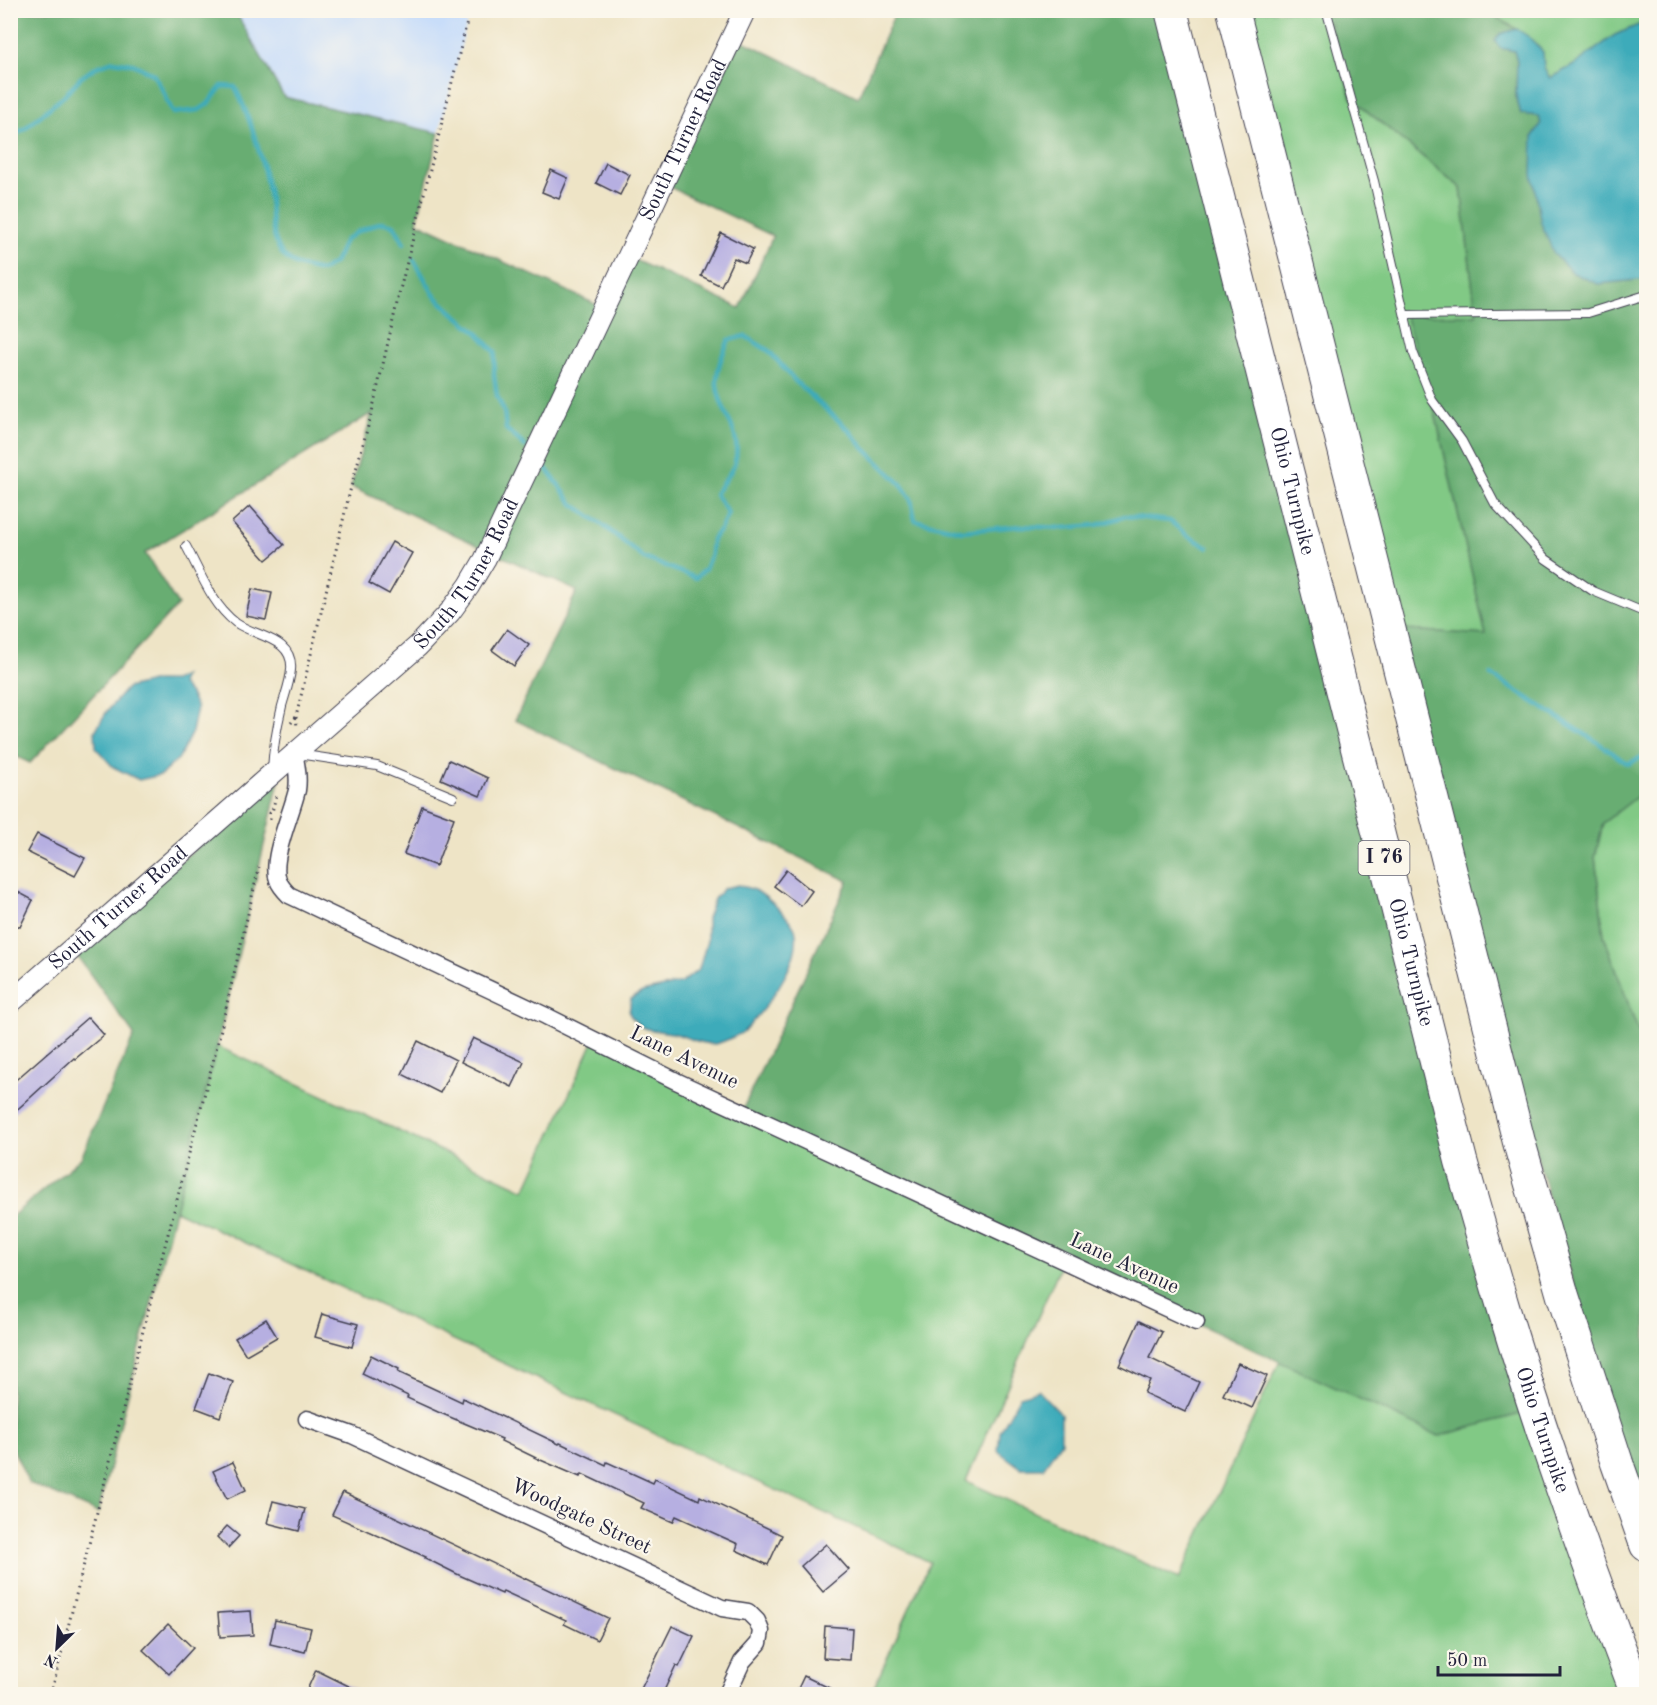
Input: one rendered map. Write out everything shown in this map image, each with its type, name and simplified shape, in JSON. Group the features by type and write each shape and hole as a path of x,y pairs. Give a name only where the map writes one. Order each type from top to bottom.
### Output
{"highway":[{"name":"Ohio Turnpike","path":"1171,10 1461,1161 1535,1410 1572,1519 1637,1695"},
{"path":"1233,10 1519,1142 1563,1296 1617,1462 1647,1545"}],"street":[{"name":"South Turner Road","path":"10,1003 418,646 450,612 485,559 745,10"},
{"name":"Lane Avenue","path":"294,754 299,773 297,790 278,853 276,871 278,880 289,895 300,902 1196,1322"},
{"name":"Woodgate Street","path":"307,1419 352,1435 723,1608 748,1612 757,1621 761,1631 759,1643 742,1662 727,1695"}],"lane":[{"path":"1328,10 1374,181 1413,352 1432,400 1462,441 1495,504 1546,559 1593,591 1647,614"},
{"path":"1405,315 1588,313 1647,295"},
{"path":"186,546 226,615 239,625 281,644 289,654 291,669 273,746 272,773"},
{"path":"294,754 377,766 453,797"}],"path":[{"path":"293,731 297,728 296,717 351,487 372,412 470,10"},
{"path":"270,821 269,817 272,812"},
{"path":"51,1695 217,1046 260,866"}],"shaded area":[{"path":"235,11 470,11 439,133 284,97"}],"green space":[{"path":"1335,10 1485,11 1517,29 1501,34 1500,48 1514,51 1517,61 1516,96 1521,114 1539,115 1541,124 1533,136 1598,284 1646,279 1646,795 1638,796 1603,823 1595,857 1604,936 1638,1031 1646,1038 1646,1545 1389,629 1486,635 1432,400 1405,315 1476,315 1461,188 1351,98 1328,16"},
{"path":"1644,10 1641,24 1615,35 1574,65 1550,78 1544,68 1543,52 1529,37 1485,11"},
{"path":"11,11 235,11 284,97 439,133 417,222 604,308 628,257 740,308 773,236 663,184 733,36 858,97 896,11 1171,11 1535,1410 1439,1436 742,1111 848,881 515,720 577,591 351,487 372,413 145,553 178,605 30,763 11,754"},
{"path":"1233,11 1335,11 1328,16 1351,98 1461,188 1476,315 1432,400 1486,635 1389,629"},
{"path":"279,781 217,1046 98,1513 29,1483 11,1445 11,1217 81,1158 134,1035 72,949"},
{"path":"1638,795 1646,795 1646,1038 1638,1031 1604,936 1595,857 1603,823"},
{"path":"594,1040 1063,1260 966,1481 1179,1579 1280,1361 1439,1436 1535,1410 1637,1694 871,1694 930,1562 175,1210 217,1046 525,1190"}],"water":[{"path":"1644,11 1646,11 1646,279 1598,284 1573,273 1554,254 1541,223 1532,174 1533,136 1541,124 1539,116 1521,114 1516,96 1517,61 1514,51 1500,48 1495,41 1500,34 1517,29 1529,37 1543,52 1544,68 1550,78 1574,65 1615,35 1641,24"},
{"path":"184,676 181,684 190,694 197,708 192,732 179,758 161,775 139,780 113,767 96,748 95,731 107,711 127,688 156,681 173,681"},
{"path":"738,885 755,890 766,898 785,916 796,933 794,955 769,1001 743,1032 716,1044 702,1043 672,1033 648,1029 638,1024 629,1013 631,999 642,992 681,983 699,969 707,941 707,918 714,899 724,888"},
{"path":"1038,1390 1061,1414 1061,1442 1043,1468 1021,1468 998,1451 1000,1432 1020,1396"}],"building":[{"path":"606,163 630,175 620,195 596,183"},
{"path":"551,170 568,178 559,199 542,192"},
{"path":"721,233 753,249 746,263 734,258 721,286 701,276"},
{"path":"250,506 284,545 266,560 232,522"},
{"path":"392,542 412,553 389,594 369,583"},
{"path":"252,589 272,593 266,620 246,616"},
{"path":"507,629 529,645 514,666 492,650"},
{"path":"449,760 488,778 480,796 441,779"},
{"path":"422,806 454,818 436,866 404,854"},
{"path":"37,834 85,858 75,876 27,852"},
{"path":"786,870 812,891 801,906 774,886"},
{"path":"16,891 33,900 20,927 10,922 10,901"},
{"path":"88,1017 104,1035 74,1058 10,1116 10,1085"},
{"path":"473,1038 524,1062 512,1087 461,1062"},
{"path":"418,1041 456,1060 440,1093 402,1074"},
{"path":"322,1314 358,1324 352,1347 315,1337"},
{"path":"266,1319 277,1337 246,1355 235,1338"},
{"path":"1139,1321 1162,1332 1149,1358 1199,1382 1185,1412 1144,1393 1150,1380 1119,1365"},
{"path":"371,1355 399,1369 398,1372 462,1402 463,1398 606,1465 607,1462 653,1483 655,1479 699,1500 700,1496 782,1535 768,1565 736,1550 738,1544 676,1516 673,1522 641,1508 644,1503 582,1474 580,1477 536,1458 501,1441 502,1439 407,1398 408,1396 362,1374"},
{"path":"1238,1363 1267,1376 1252,1408 1223,1395"},
{"path":"209,1373 233,1382 220,1417 196,1408"},
{"path":"233,1462 246,1490 227,1499 213,1471"},
{"path":"343,1492 608,1618 597,1640 564,1624 566,1620 503,1591 502,1594 459,1575 426,1557 332,1515"},
{"path":"273,1501 305,1509 299,1531 267,1523"},
{"path":"227,1526 239,1536 228,1548 217,1537"},
{"path":"826,1544 849,1570 823,1592 801,1566"},
{"path":"251,1611 253,1635 220,1637 218,1613"},
{"path":"275,1620 311,1628 305,1652 270,1644"},
{"path":"168,1624 193,1648 169,1674 143,1650"},
{"path":"672,1626 694,1636 679,1667 676,1665 662,1695 638,1695"},
{"path":"825,1626 852,1628 850,1660 823,1658"},
{"path":"316,1670 367,1695 316,1695 307,1690"},
{"path":"804,1676 844,1695 795,1695"}],"waterway":[{"path":"10,137 23,130 65,95 80,78 96,67 113,61 133,64 153,74 173,113 199,110 208,104 222,86 235,87 250,122 261,159 269,193 275,240 288,260 322,271 335,262 345,240 381,222 394,225 404,243"},
{"path":"414,260 434,295 477,332 495,352 494,375 497,396 504,411 506,429 525,446"},
{"path":"545,467 573,504 644,558 696,578 705,569 711,554 712,539 720,530 728,513 715,494 734,466 737,451 736,440 719,395 717,385 719,367 729,340 745,336 769,351 797,383 849,430 901,484 911,499 915,520 962,531 1021,526 1062,528 1097,525 1125,516 1170,521 1188,536 1208,547"},
{"path":"1491,675 1628,764 1646,755"}]}
